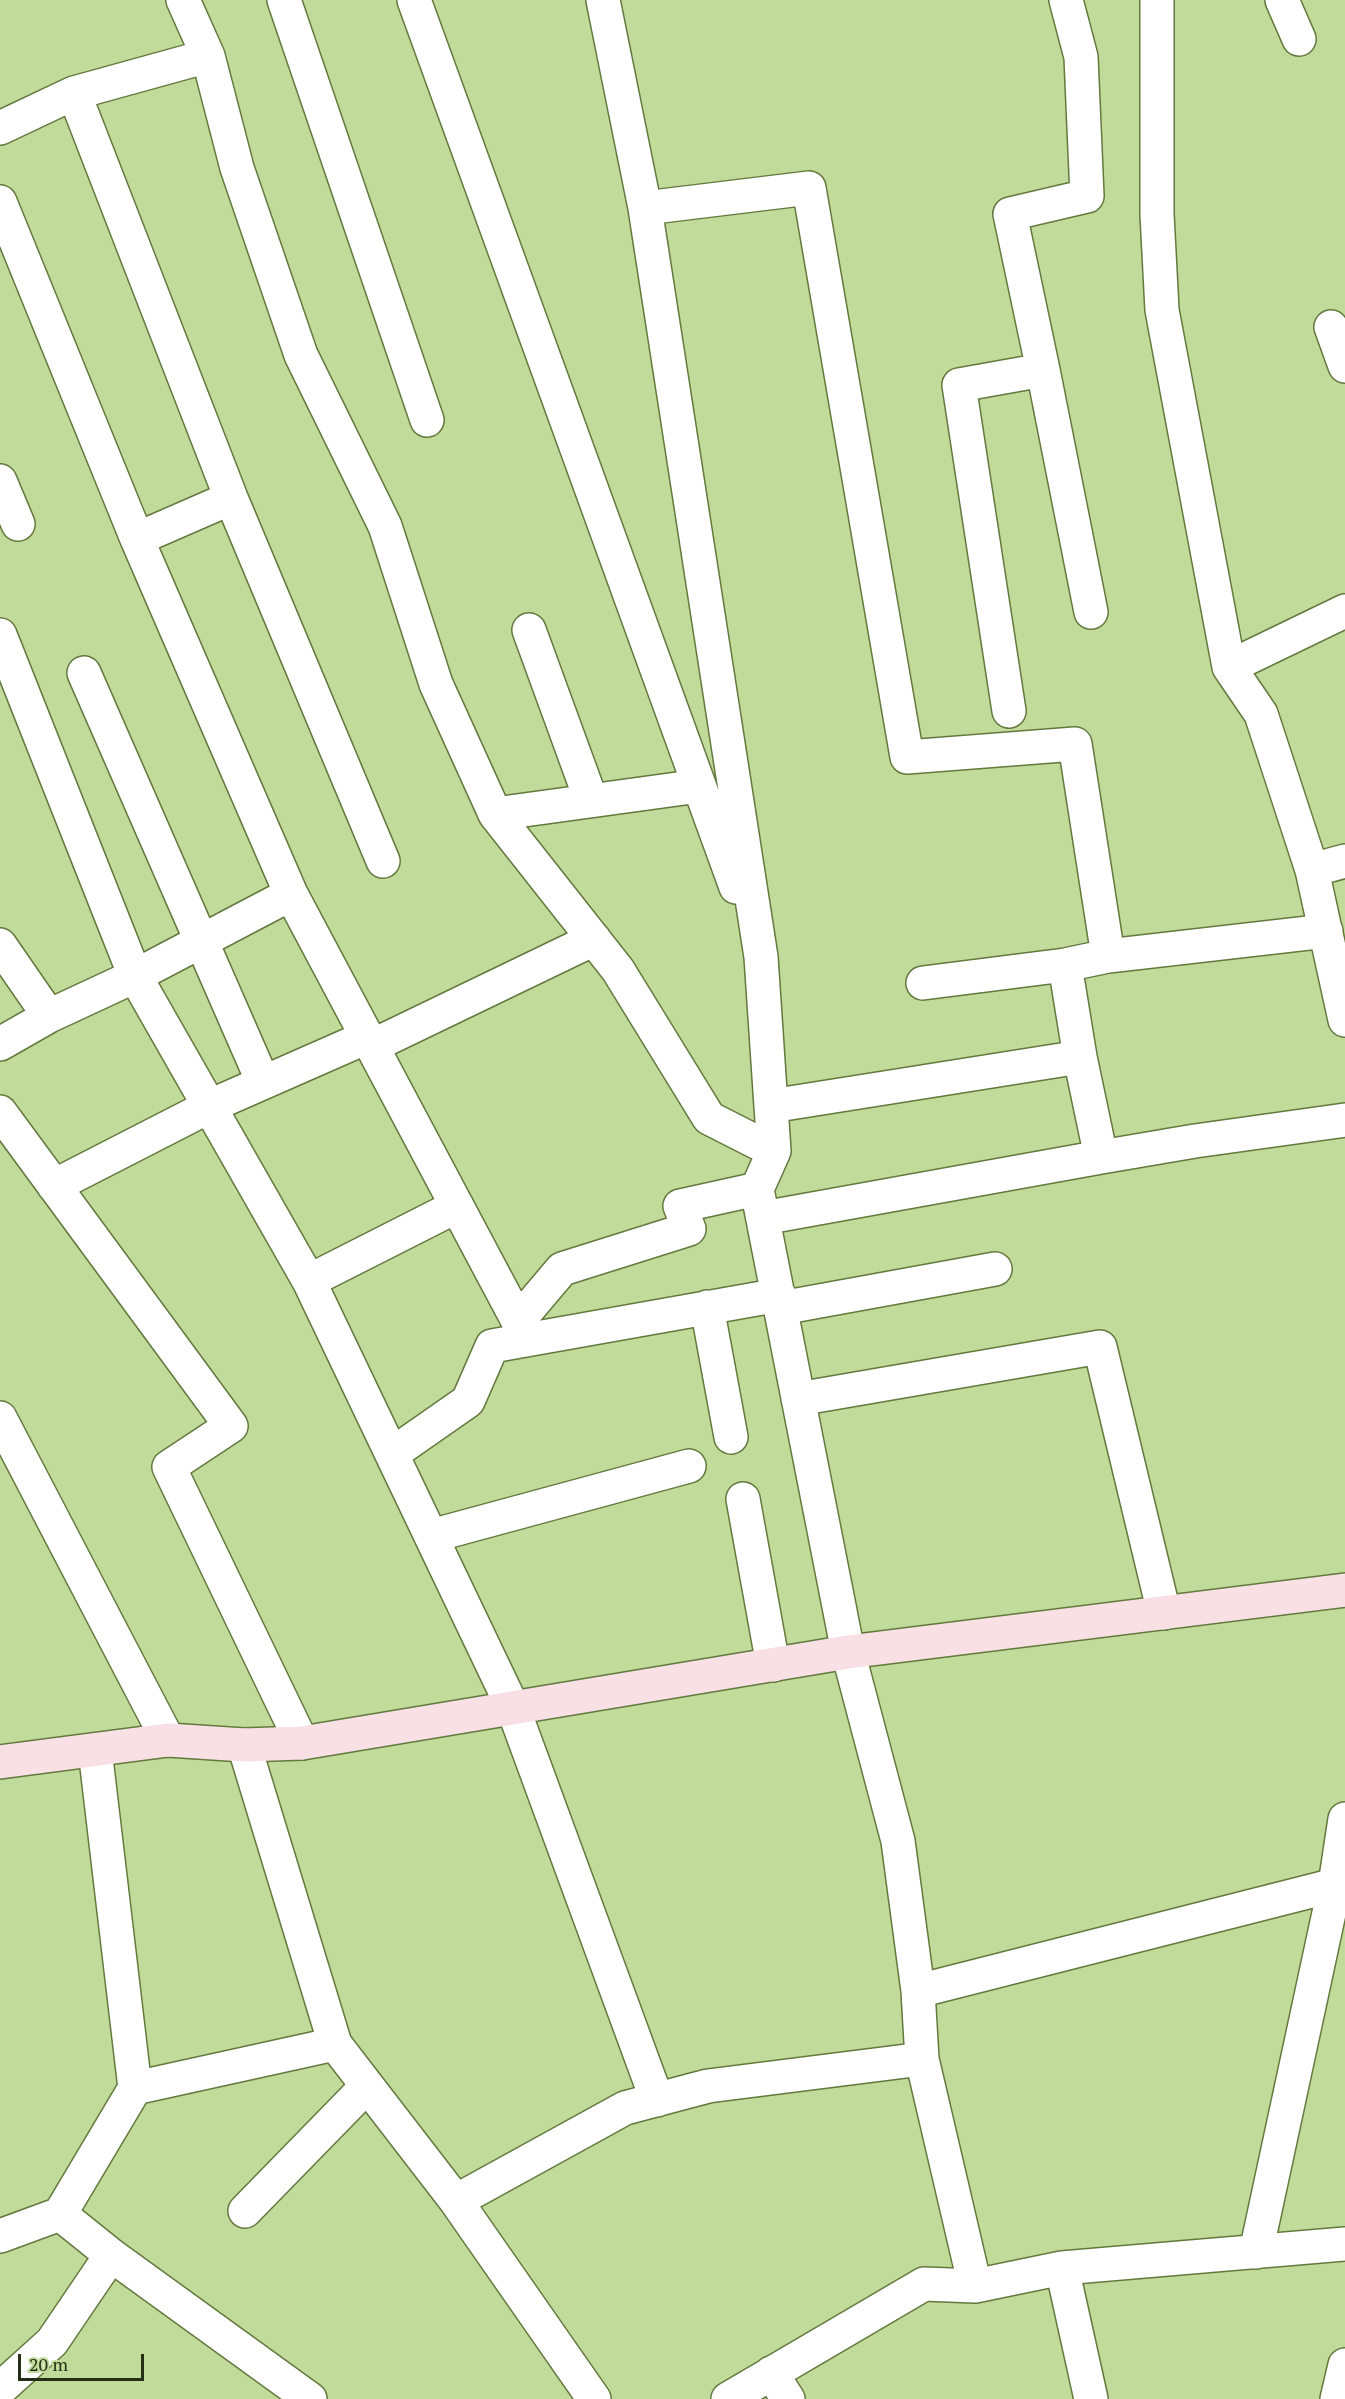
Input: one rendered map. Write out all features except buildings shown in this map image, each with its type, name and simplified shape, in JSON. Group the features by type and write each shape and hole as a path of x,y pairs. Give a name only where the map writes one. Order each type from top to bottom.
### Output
{"street":[{"path":"183,0 208,56 237,168 301,355 384,526 436,684 495,814 618,970 709,1118 774,1151"},
{"path":"284,0 427,420"},
{"path":"414,0 761,957"},
{"path":"603,0 645,208 761,957 774,1151 760,1204 848,1652 898,1841 918,1991 922,2059 975,2286"},
{"path":"1066,0 1081,57 1087,196 1010,214 1091,612"},
{"path":"1158,0 1157,214 1162,310 1229,667 1261,714 1312,870 1345,1020"},
{"path":"1282,0 1299,39"},
{"path":"0,128 74,93 208,56"},
{"path":"74,93 231,498 383,861"},
{"path":"645,208 809,188 907,757 1075,744 1108,956"},
{"path":"0,202 137,539 291,894 518,1321 562,1269 689,1229 680,1206 760,1204 1101,1157 1345,1120"},
{"path":"1331,327 1345,366"},
{"path":"1009,711 959,385 1043,370"},
{"path":"0,481 18,524"},
{"path":"137,539 231,498"},
{"path":"1229,667 1345,611"},
{"path":"529,630 591,800"},
{"path":"3,652 135,976 309,1281 513,1708 657,2100"},
{"path":"84,673 263,1082"},
{"path":"495,814 699,786"},
{"path":"1312,870 1345,861"},
{"path":"0,1044 49,1016 135,976 291,894"},
{"path":"923,983 1065,965 1108,956 1326,931"},
{"path":"54,1186 210,1106 263,1082 369,1041 594,939"},
{"path":"0,945 49,1016"},
{"path":"1065,965 1080,1057 1101,1157"},
{"path":"771,1106 1080,1057"},
{"path":"0,1112 231,1426 169,1467 302,1743"},
{"path":"309,1281 457,1206"},
{"path":"392,1454 468,1401 492,1346 707,1307 780,1302 995,1269"},
{"path":"707,1307 731,1437"},
{"path":"798,1399 1100,1347 1164,1613"},
{"path":"0,1418 168,1740"},
{"path":"430,1536 689,1466"},
{"path":"743,1499 773,1665"},
{"path":"0,1762 168,1740 244,1745 302,1743 848,1652 1345,1590"},
{"path":"244,1745 335,2044 456,2201 594,2399"},
{"path":"0,2236 60,2214 135,2088 95,1750"},
{"path":"1256,2252 1335,1885 1345,1819"},
{"path":"918,1991 1335,1885"},
{"path":"135,2088 335,2044"},
{"path":"456,2201 626,2108 708,2086 922,2059"},
{"path":"245,2211 368,2086"},
{"path":"60,2214 111,2255 310,2399"},
{"path":"728,2399 780,2386 924,2284 975,2286 1062,2268 1345,2244"},
{"path":"0,2389 52,2342 111,2255"},
{"path":"1062,2268 1092,2399"},
{"path":"1336,2399 1345,2365"}]}
